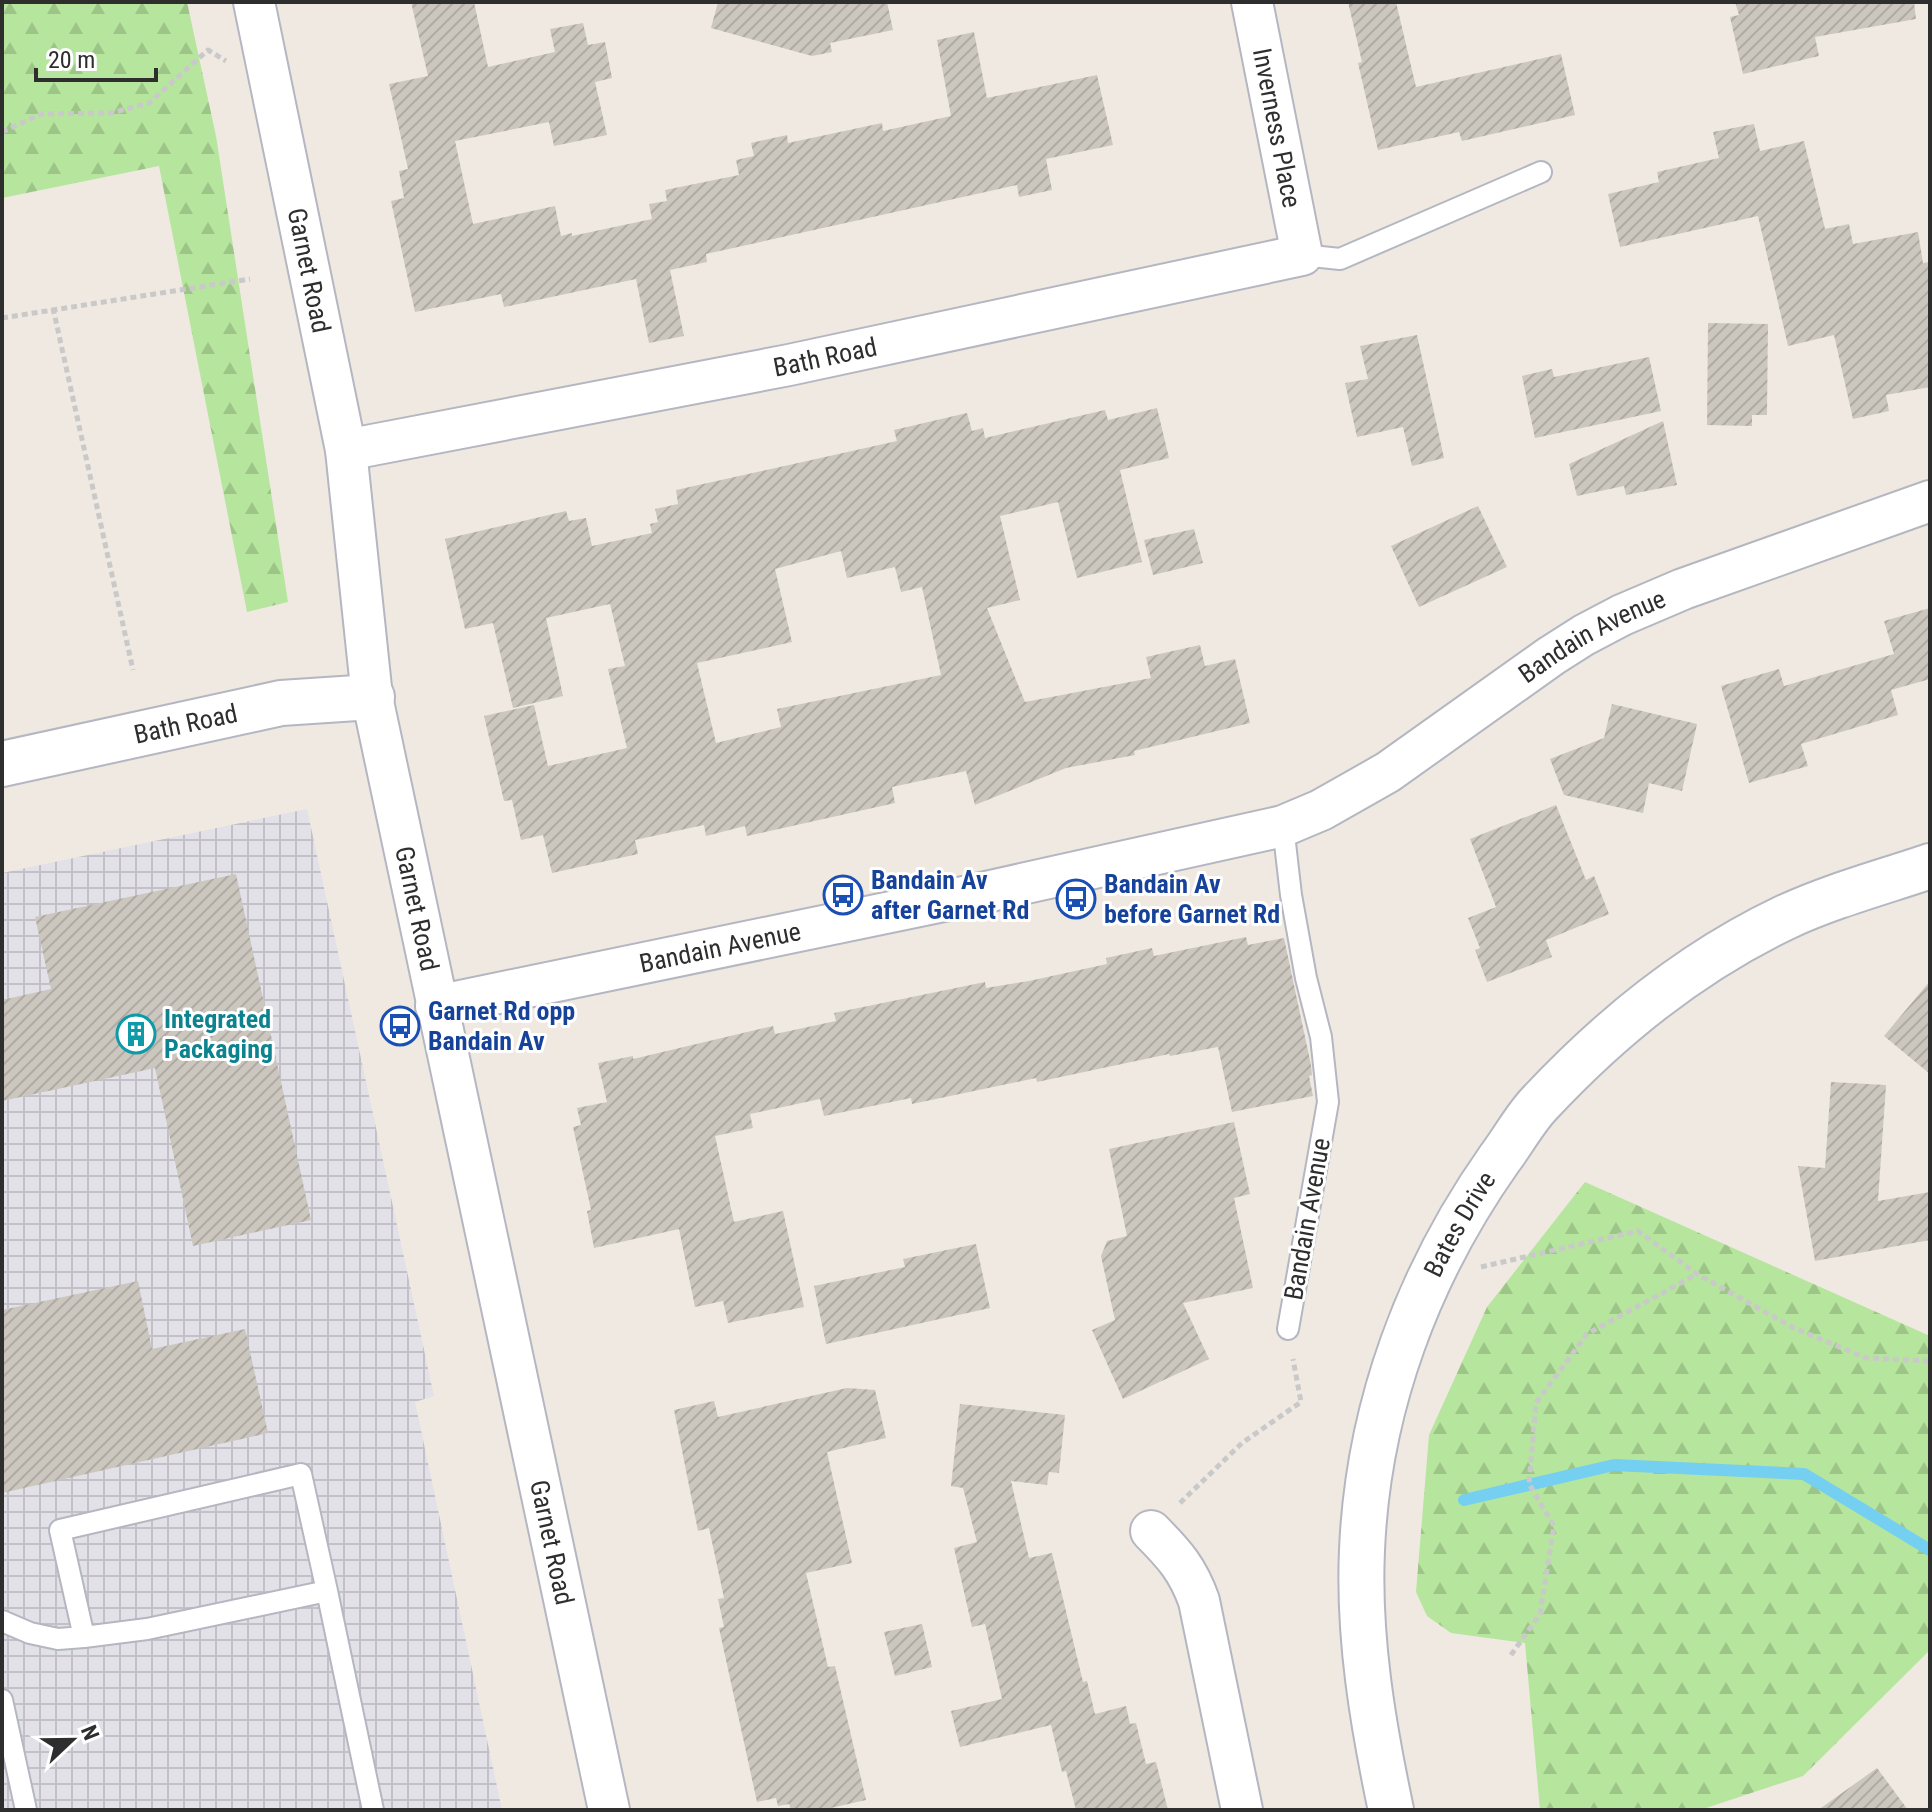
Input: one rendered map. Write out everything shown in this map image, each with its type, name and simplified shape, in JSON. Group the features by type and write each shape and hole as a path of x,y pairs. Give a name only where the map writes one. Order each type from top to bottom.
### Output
{"main road":[{"name":"Bath Road","path":"2,764 281,703 372,697"},
{"name":"Bates Drive","path":"1391,1810 1374,1730 1363,1614 1362,1551 1375,1436 1398,1354 1428,1279 1482,1183 1537,1106 1608,1037 1658,995 1720,954 1787,916 1930,866"}],"street":[{"name":"Garnet Road","path":"254,2 346,450 372,697 609,1810"},
{"name":"Inverness Place","path":"1252,2 1302,255"},
{"name":"Bath Road","path":"346,450 789,365 1302,255"},
{"name":"Bandain Avenue","path":"436,1006 937,903 1283,826 1321,810 1388,772 1551,656 1622,615 1683,589 1930,501"},
{"path":"1151,1531 1190,1576 1199,1601 1242,1810"}],"lane":[{"path":"1302,255 1340,259 1541,172"},
{"name":"Bandain Avenue","path":"1283,826 1299,936 1321,1037 1328,1102 1288,1329"},
{"path":"84,1637 60,1530 301,1474 373,1810"},
{"path":"2,1621 30,1633 58,1639 84,1637 147,1629 327,1591"},
{"path":"2,1700 26,1810"}],"path":[{"path":"2,132 41,114 111,113 149,103 208,50 272,88"},
{"path":"2,318 250,279"},
{"path":"53,308 133,670"},
{"path":"1428,1279 1638,1231 1697,1274 1794,1328 1866,1358 1930,1361"},
{"path":"1511,1655 1540,1614 1554,1526 1529,1484 1536,1403 1587,1334 1697,1274"},
{"path":"1151,1531 1242,1443 1301,1402 1288,1329"}],"shaded area":[{"path":"307,809 434,1396 415,1402 502,1810 2,1810 2,873"}],"green space":[{"path":"2,2 187,2 216,136 288,602 247,612 159,166 2,198"},
{"path":"1585,1182 1930,1336 1930,1650 1803,1776 1700,1810 1540,1810 1525,1643 1451,1633 1427,1616 1416,1592 1429,1435 1487,1307"}],"building":[{"path":"411,2 474,2 488,67 555,52 550,29 583,23 588,45 605,42 612,78 595,82 607,135 554,146 549,122 455,141 473,224 555,206 561,236 652,219 649,204 667,201 665,190 739,175 736,160 754,156 751,143 787,135 788,143 882,123 883,131 951,116 937,40 974,32 987,98 1097,75 1113,145 1046,159 1052,190 1019,197 1017,185 706,254 707,262 670,270 684,336 649,343 636,279 504,307 501,294 415,312 391,201 404,198 399,171 408,169 389,84 428,76"},
{"path":"718,2 887,2 893,30 830,43 832,52 812,56 711,28"},
{"path":"1348,2 1396,2 1416,87 1561,54 1575,115 1462,141 1459,132 1378,150"},
{"path":"1735,2 1914,2 1916,19 1815,37 1819,56 1743,74 1730,17 1739,15"},
{"path":"1754,124 1760,151 1804,141 1825,229 1849,224 1853,244 1918,232 1923,263 1930,262 1930,387 1886,395 1889,411 1853,419 1834,335 1788,346 1758,216 1620,247 1608,194 1659,182 1657,172 1719,158 1713,132"},
{"path":"1708,323 1768,324 1767,415 1752,415 1752,426 1707,425"},
{"path":"1417,335 1444,458 1412,466 1403,427 1357,437 1345,383 1368,379 1360,346"},
{"path":"1649,357 1661,411 1535,438 1522,376 1552,369 1554,377"},
{"path":"1157,408 1169,458 1120,470 1142,562 1077,578 1058,502 1000,516 1020,600 987,608 1025,702 1151,678 1146,657 1200,645 1205,666 1235,659 1250,723 1134,751 1135,755 1066,768 975,805 966,771 892,787 895,803 747,836 745,826 706,836 704,825 635,840 638,854 552,873 543,835 521,840 512,800 504,801 484,716 534,705 548,766 627,748 608,669 625,666 610,604 546,618 563,696 513,708 493,623 465,629 445,539 566,511 569,521 586,518 592,546 652,533 650,524 658,522 655,509 678,504 676,490 897,441 894,430 967,413 972,431 983,428 985,438 1105,410 1108,420","holes":["841,551 847,578 895,567 901,592 922,587 941,675 777,709 781,727 716,743 697,663 792,642 775,569"]},
{"path":"1663,421 1677,485 1626,495 1624,486 1577,496 1569,464"},
{"path":"1478,506 1507,567 1419,607 1391,546"},
{"path":"1194,529 1203,563 1153,575 1144,540"},
{"path":"1930,608 1930,679 1891,690 1898,715 1801,744 1808,766 1749,783 1721,686 1779,669 1784,686 1894,654 1884,621"},
{"path":"1612,704 1697,724 1682,791 1649,783 1643,813 1564,795 1550,759 1604,738"},
{"path":"1556,805 1586,880 1594,876 1609,914 1546,940 1552,957 1487,982 1475,950 1480,948 1468,918 1496,907 1470,839"},
{"name":"Integrated Packaging","path":"236,874 311,1220 193,1246 155,1068 2,1101 2,1000 51,989 35,917"},
{"path":"1246,937 1248,945 1284,938 1311,1065 1312,1075 1309,1076 1313,1096 1232,1112 1218,1047 1169,1054 1037,1082 1036,1078 912,1104 911,1098 824,1116 820,1099 750,1114 753,1128 715,1136 734,1222 783,1211 804,1307 728,1323 723,1301 695,1307 679,1229 594,1248 587,1211 591,1210 573,1127 581,1125 577,1108 607,1102 598,1063 633,1056 633,1059 773,1026 775,1034 836,1021 834,1013 985,982 986,988 1029,981 1107,964 1106,958 1152,948 1154,956"},
{"path":"1930,981 1930,1074 1884,1036"},
{"path":"1831,1082 1886,1085 1878,1201 1930,1192 1930,1240 1815,1261 1798,1166 1825,1168"},
{"path":"1234,1122 1250,1194 1234,1198 1253,1288 1183,1303 1209,1359 1123,1399 1092,1330 1115,1320 1101,1256 1107,1241 1127,1236 1109,1149"},
{"path":"976,1244 990,1308 826,1344 814,1286 905,1267 903,1259"},
{"path":"138,1281 152,1349 245,1329 268,1433 2,1493 2,1310"},
{"path":"847,1388 875,1390 886,1438 827,1452 852,1563 806,1573 828,1667 835,1666 866,1800 822,1810 791,1810 789,1804 778,1806 776,1798 757,1802 719,1628 724,1627 718,1599 724,1598 709,1528 698,1531 674,1410 714,1401 718,1417"},
{"path":"960,1404 1065,1415 1059,1473 1049,1472 1047,1485 1011,1481 1029,1558 1052,1553 1083,1682 1087,1681 1095,1714 1126,1706 1130,1724 1136,1723 1146,1764 1156,1762 1168,1810 1076,1810 1066,1771 1062,1772 1051,1725 960,1747 951,1711 1002,1699 985,1624 972,1627 954,1548 977,1542 963,1488 951,1486"},
{"path":"922,1624 932,1667 895,1676 884,1632"},
{"path":"1877,1768 1908,1810 1818,1810"}],"waterway":[{"path":"1464,1500 1614,1465 1804,1474 1930,1550"}],"place":[{"name":"Bandain Av after Garnet Rd","path":"843,895"},
{"name":"Bandain Av before Garnet Rd","path":"1076,899"},
{"name":"Garnet Rd opp Bandain Av","path":"400,1026"},
{"name":"Integrated Packaging","path":"136,1034"}]}
